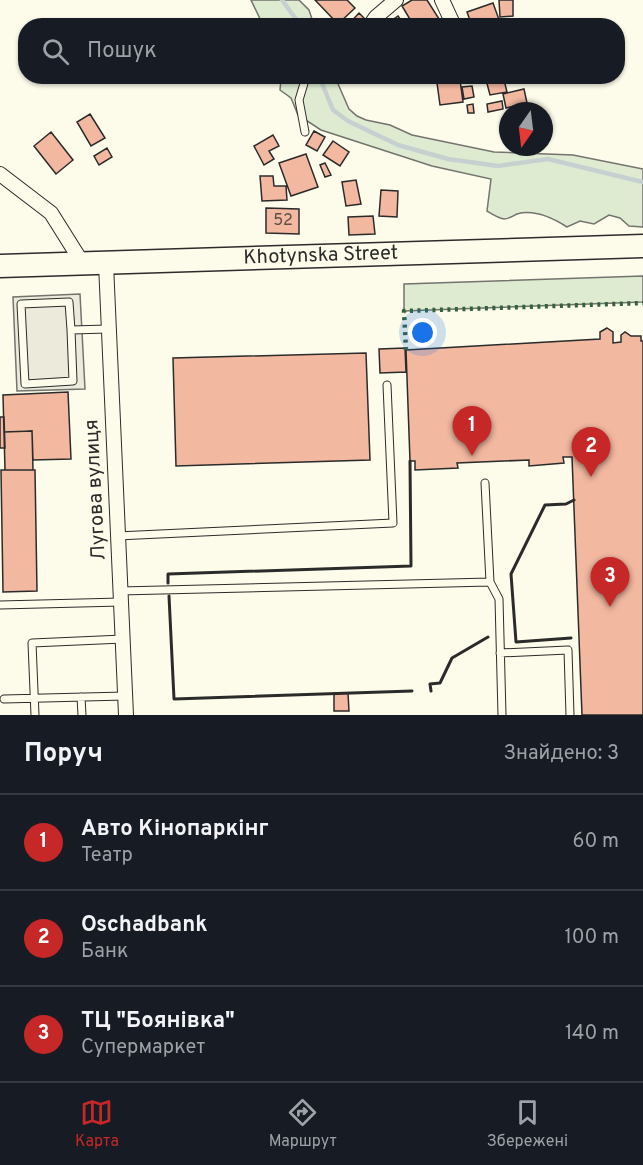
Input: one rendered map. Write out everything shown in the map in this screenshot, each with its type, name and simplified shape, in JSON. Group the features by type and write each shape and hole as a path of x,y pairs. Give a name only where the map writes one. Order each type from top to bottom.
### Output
{"highway":[{"name":"Khotynska Street","path":"0,266 643,246"}],"street":[{"path":"375,18 396,0"},
{"path":"442,0 450,18"},
{"path":"0,174 51,213 95,264"},
{"name":"Лугова вулиця","path":"95,264 108,329 126,715"}],"lane":[{"path":"305,132 300,100 306,84"},
{"path":"69,302 71,330 73,381 25,384 21,304 69,302"},
{"path":"71,330 108,329"},
{"path":"117,536 393,523 387,385"},
{"path":"485,483 490,582 499,599 502,715"},
{"path":"0,605 120,596 490,582"},
{"path":"35,715 32,643 123,639"},
{"path":"500,653 568,650 570,715"},
{"path":"4,699 125,696"},
{"path":"81,697 82,715"}],"green space":[{"path":"251,0 299,0 309,10 312,18 260,18"},
{"path":"281,84 338,84 349,109 357,116 390,125 412,135 499,152 499,156 573,155 643,169 643,227 629,226 620,218 609,215 594,224 580,221 567,227 550,218 530,213 517,214 506,219 500,218 487,211 491,179 432,166 321,130 298,115 291,98 280,90"},
{"path":"643,276 643,302 404,311 404,284"}],"shaded area":[{"path":"80,294 85,389 17,391 13,297"}],"building":[{"path":"315,0 347,0 355,8 344,18 332,18"},
{"path":"412,0 427,0 438,18 409,18 402,6"},
{"path":"499,0 513,0 513,16 500,17"},
{"path":"493,3 498,18 469,18 467,12"},
{"path":"359,13 364,18 354,18"},
{"path":"437,84 461,84 463,102 440,105"},
{"path":"487,84 505,84 507,92 490,95"},
{"path":"472,86 474,97 464,99 462,87"},
{"path":"524,89 527,102 505,102 503,94"},
{"path":"502,101 499,102 499,110 488,112 487,104"},
{"path":"473,104 474,113 468,113 467,105"},
{"path":"90,114 105,138 91,146 77,122"},
{"path":"314,131 325,137 317,151 306,145"},
{"path":"51,132 73,160 56,174 34,146"},
{"path":"273,135 279,146 269,151 274,159 264,165 254,146"},
{"path":"333,141 349,152 340,166 323,155"},
{"path":"107,148 112,157 99,165 94,156"},
{"path":"306,154 318,187 291,196 279,163"},
{"path":"325,163 331,175 325,177 320,165"},
{"path":"260,176 273,176 274,186 286,186 287,200 262,201"},
{"path":"356,180 361,204 346,206 342,182"},
{"path":"381,190 398,191 397,217 379,216"},
{"path":"266,208 299,209 299,234 266,233"},
{"path":"373,216 375,234 349,235 348,217"},
{"path":"607,328 613,332 613,343 621,342 621,335 625,332 631,336 641,336 641,341 643,341 643,715 582,715 572,457 563,457 564,463 529,466 529,460 457,463 458,468 415,470 415,461 410,461 406,350 600,339 600,332"},
{"path":"405,348 406,372 380,373 379,349"},
{"path":"366,353 370,460 176,466 173,358"},
{"path":"68,392 71,459 33,460 32,431 4,432 3,395"},
{"path":"0,417 4,417 5,448 0,448"},
{"path":"32,431 33,470 5,470 4,432"},
{"path":"1,470 35,470 37,591 3,592"},
{"path":"348,693 349,711 334,711 334,694"}],"waterway":[{"path":"282,0 295,18"},
{"path":"322,84 333,110 348,121 398,145 448,159 498,166 548,159 643,182"}],"hedge":[{"path":"406,350 404,311 643,303"}],"wall":[{"path":"168,583 168,574 411,566 410,461"},
{"path":"571,638 516,642 511,574 545,505 566,504 574,500"},
{"path":"169,596 174,699 412,691"},
{"path":"431,691 430,684 440,683 452,658 488,637"}],"place":[{"name":"Авто Кінопаркінг","path":"472,456"},
{"name":"Oschadbank","path":"591,477"},
{"name":"ТЦ \"Боянівка\"","path":"610,607"}]}
